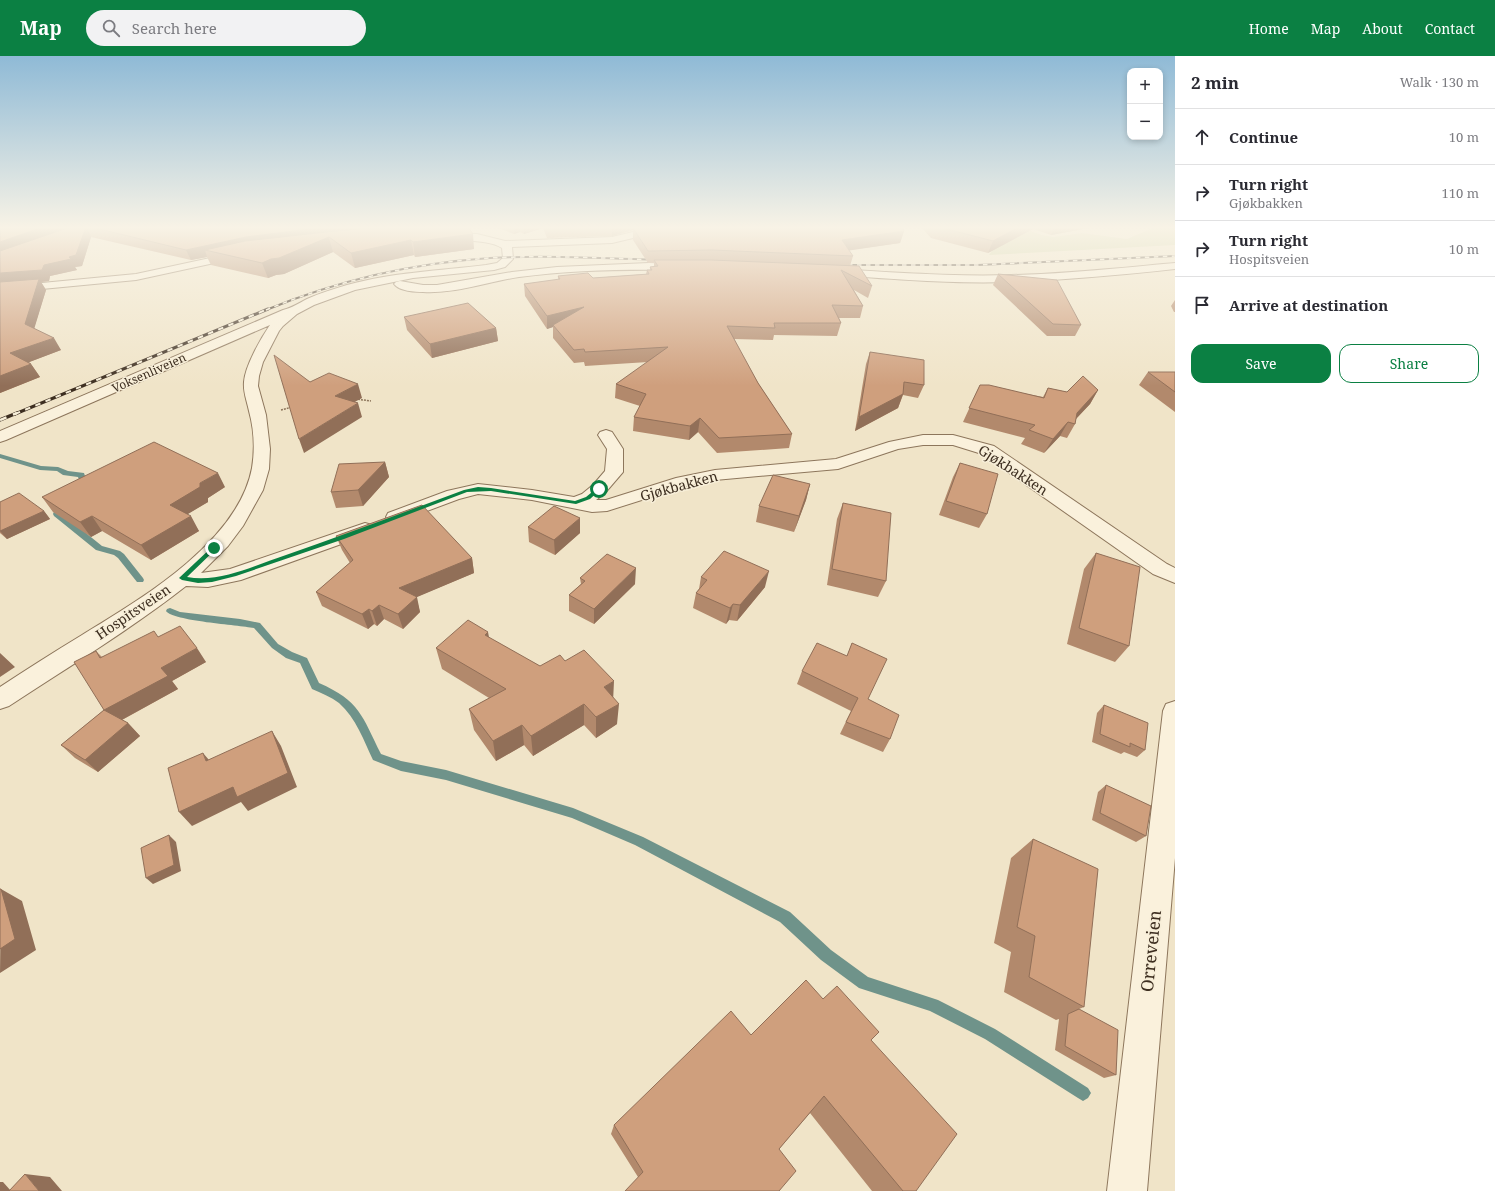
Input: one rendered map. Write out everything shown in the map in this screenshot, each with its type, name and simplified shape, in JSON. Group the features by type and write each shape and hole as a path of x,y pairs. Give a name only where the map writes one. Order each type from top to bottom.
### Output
{"street":[{"path":"0,290 105,280"},
{"name":"Hospitsveien","path":"0,699 136,611 182,578 214,548 234,524 248,502 258,481 262,458 258,414 251,386 252,376 255,365 277,324 298,308 328,295 353,287 386,280"},
{"path":"392,280 408,287 428,289 482,280"},
{"name":"Voksenliveien","path":"0,437 298,308"},
{"path":"576,503 588,498 614,472 615,449 606,435"},
{"name":"Gjøkbakken","path":"182,578 198,581 212,580 234,575 342,538 465,491 491,489 592,506 607,505 682,482 715,475 838,464 911,441 939,439 967,442 988,450 1160,569 1175,576"},
{"name":"Orreveien","path":"1127,1191 1172,772 1175,711"}],"path":[{"path":"352,398 371,401"},
{"path":"276,411 297,406"}],"building":[{"path":"39,280 25,324 54,338 10,353 31,364 0,376 0,282"},
{"path":"553,280 847,280 863,306 832,305 841,323 774,323 775,328 727,326 758,383 792,434 719,438 700,418 690,426 634,417 646,394 616,384 668,347 585,352 584,349 574,350 553,325 584,307 547,316 524,284"},
{"path":"860,280 868,280 872,286"},
{"path":"1005,280 1057,280 1081,325 1053,324"},
{"path":"468,303 496,328 430,344 404,317"},
{"path":"870,352 924,360 924,385 904,382 903,394 859,417"},
{"path":"274,355 310,382 329,373 358,384 335,396 358,403 299,439"},
{"path":"1148,372 1175,372 1175,392"},
{"path":"1083,376 1098,390 1077,413 1075,424 1068,422 1053,439 1029,430 1035,425 969,408 980,385 989,385 1044,398 1048,388 1067,392"},
{"path":"154,442 218,473 200,483 200,487 170,505 191,516 141,545 92,516 80,522 42,497"},
{"path":"385,462 358,490 331,492 339,464"},
{"path":"960,463 998,474 987,514 946,501"},
{"path":"773,475 810,484 799,516 759,506"},
{"path":"19,493 44,511 0,531 0,502"},
{"path":"843,503 891,513 886,581 832,569"},
{"path":"422,505 472,558 399,588 417,597 398,614 379,605 372,611 369,609 362,614 316,592 353,560 336,536"},
{"path":"554,506 580,518 554,540 528,527"},
{"path":"724,551 769,571 740,605 733,604 730,608 696,593 707,580 701,577"},
{"path":"1096,553 1140,567 1129,646 1079,628"},
{"path":"607,554 636,568 594,609 569,595 585,581 580,578"},
{"path":"468,620 488,632 485,635 540,666 560,655 565,661 584,650 614,681 604,687 619,704 596,717 584,704 531,736 522,725 493,741 469,709 506,689 436,648"},
{"path":"180,626 197,648 161,668 168,676 104,710 74,662 96,651 100,658 154,631 158,637"},
{"path":"817,643 847,656 852,643 887,659 868,699 899,715 890,739 846,722 858,698 802,671"},
{"path":"1104,705 1148,723 1145,750 1130,743 1130,747 1100,734"},
{"path":"104,710 128,723 85,760 61,745"},
{"path":"272,731 288,773 237,797 233,787 179,812 168,768 203,753 206,761"},
{"path":"1106,785 1151,806 1146,836 1100,813"},
{"path":"169,835 174,865 146,878 141,848"},
{"path":"1033,839 1098,869 1084,1007 1029,977 1035,936 1017,927"},
{"path":"0,889 15,939 0,949"},
{"path":"806,980 823,999 837,986 879,1032 871,1040 957,1134 916,1191 903,1191 824,1096 779,1149 796,1171 779,1191 625,1191 643,1172 614,1125 731,1011 751,1035"},
{"path":"1079,1009 1118,1030 1116,1075 1065,1046 1068,1014"},
{"path":"25,1174 39,1191 9,1191"}],"waterway":[{"path":"0,456 40,468 58,469 66,473 81,475 83,480 88,483 87,486"},
{"path":"59,509 57,514 99,548 117,553 121,556 140,580"},
{"path":"170,611 179,615 257,625 275,646 289,655 304,661 315,686 335,695 350,707 377,757 401,766 446,775 573,813 639,841 785,917 826,955 864,983 933,1005 990,1034 1083,1093"}],"railway":[{"path":"266,310 320,290 356,280"},
{"path":"15,414 268,309"},
{"path":"0,420 17,413"}],"route":[{"path":"214,548 182,578 198,581 212,580 234,575 342,538 465,491 491,489 576,502 588,498 599,489"}]}
